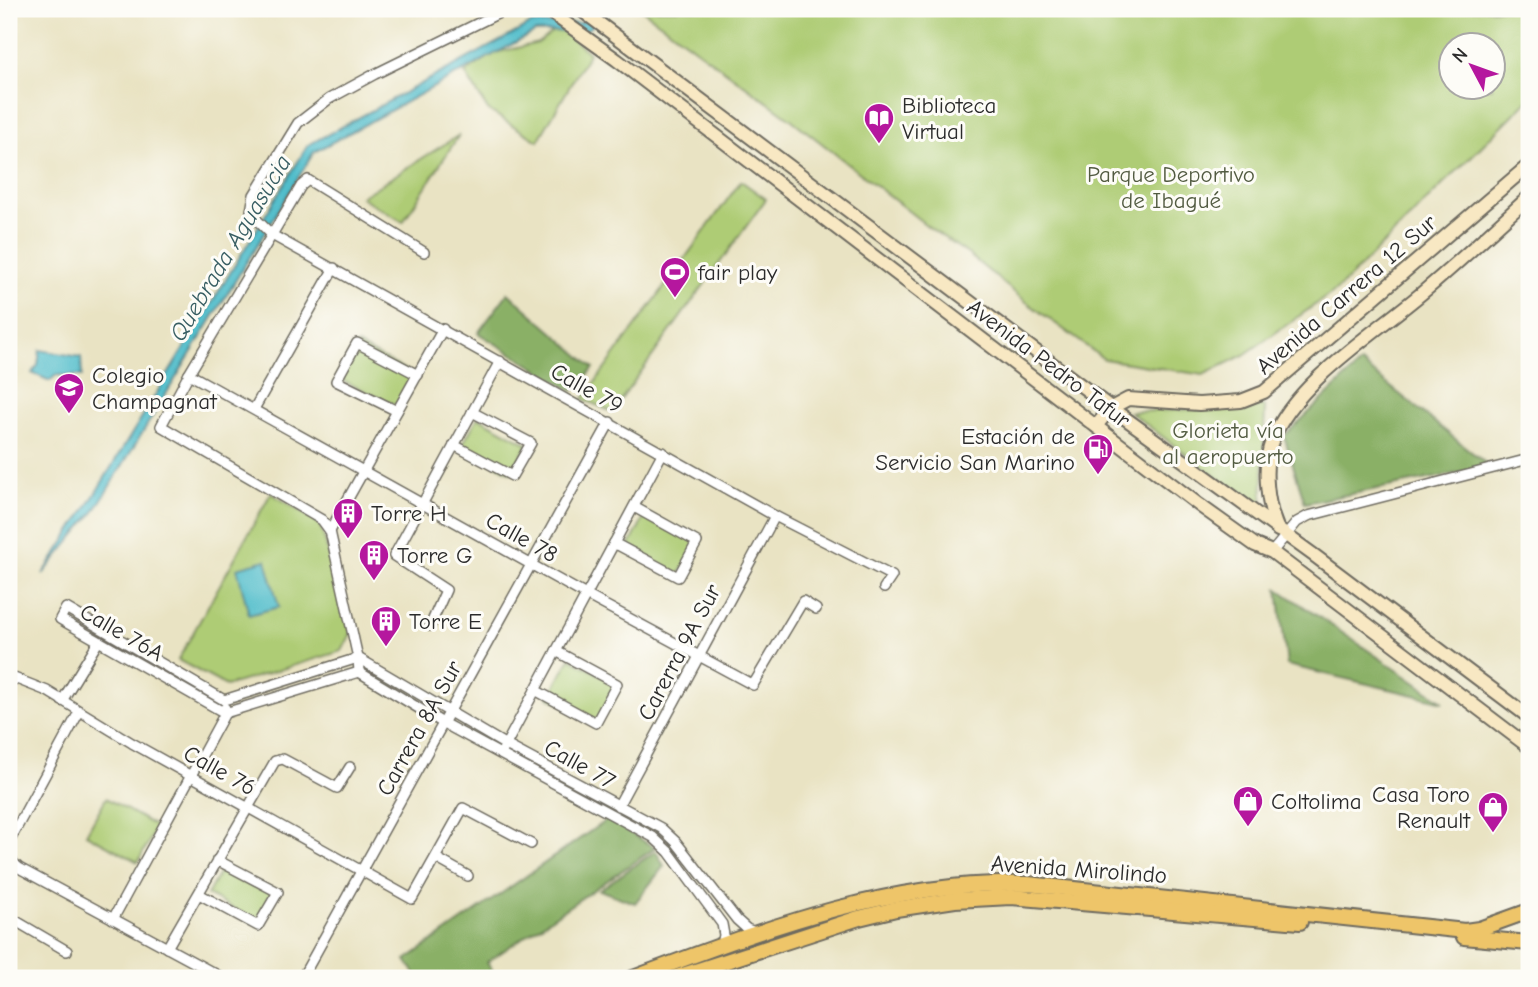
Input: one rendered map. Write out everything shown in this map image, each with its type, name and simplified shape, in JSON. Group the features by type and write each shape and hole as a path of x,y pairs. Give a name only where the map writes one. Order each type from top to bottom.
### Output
{"main road":[{"name":"Avenida Pedro Tafur","path":"546,9 1096,426 1246,538 1272,552 1529,747"},
{"name":"Avenida Pedro Tafur","path":"581,10 1111,408 1529,717"},
{"name":"Avenida Carrera 12 Sur","path":"1111,408 1128,399 1199,404 1241,401 1264,392 1529,165"},
{"name":"Avenida Carrera 12 Sur","path":"1281,533 1270,502 1268,451 1297,400 1323,374 1423,292 1529,197"},
{"path":"1096,426 1111,408"},
{"name":"Avenida Mirolindo","path":"633,978 757,933 861,903 921,891 1007,883 1465,931 1479,929 1529,911"},
{"name":"Avenida Mirolindo","path":"674,978 859,918 926,904 986,898 1011,897 1529,943"}],"street":[{"name":"Calle 79","path":"507,9 329,99 298,123 254,195 251,211 256,219 269,232 775,516 892,576 884,587"},
{"path":"225,713 359,672 330,531 322,520 161,426 269,232 308,180 424,252"},
{"path":"254,409 334,268"},
{"path":"330,531 443,329"},
{"path":"397,411 336,381 357,343 418,375"},
{"path":"430,626 446,590 394,556 500,361"},
{"name":"Calle 78","path":"189,374 586,595 754,685 803,601 816,609"},
{"path":"454,444 512,476 531,443 472,412"},
{"name":"Carrera 8A Sur","path":"302,978 610,422"},
{"path":"500,754 663,452"},
{"path":"1272,552 1281,533 1308,516 1529,458"},
{"path":"614,543 678,578 697,542 634,507"},
{"name":"Carerra 9A Sur","path":"618,806 775,516"},
{"name":"Calle 76A","path":"224,699 66,608 60,619 225,713"},
{"path":"62,701 98,642"},
{"path":"119,654 125,643"},
{"path":"535,691 596,723 617,684 556,651"},
{"path":"113,919 225,713 224,699 358,658"},
{"name":"Calle 77","path":"358,658 506,745 661,828 676,842 737,920 757,933"},
{"name":"Calle 77","path":"359,672 443,723 653,837 669,852 722,924 722,945"},
{"name":"Calle 76","path":"9,676 47,691 79,712 412,899 436,858"},
{"path":"9,842 79,712"},
{"path":"167,948 275,761 283,759 337,788 350,767"},
{"path":"468,876 436,858 463,808 531,844"},
{"path":"623,820 628,811"},
{"path":"9,859 19,867 223,978"},
{"path":"199,894 258,926 278,892 217,860"},
{"path":"9,917 67,951"}],"green space":[{"name":"Parque Deportivo de Ibagué","path":"641,9 1529,9 1529,99 1339,288 1244,355 1203,375 1104,359 792,120"},
{"path":"558,27 589,53 538,141 488,110 465,73 495,53 538,43"},
{"path":"459,135 403,222 361,197"},
{"name":"fair play","path":"741,181 766,199 612,412 583,399"},
{"path":"508,293 594,368 573,391 478,333"},
{"path":"357,345 413,374 397,406 339,379"},
{"path":"1361,363 1490,467 1305,503 1284,436"},
{"name":"Glorieta vía al aeropuerto","path":"1265,406 1262,512 1130,412"},
{"path":"478,417 528,444 511,473 461,447"},
{"path":"271,493 320,524 351,634 342,651 226,686 178,660"},
{"path":"646,514 697,542 678,577 627,550"},
{"path":"1278,589 1444,702 1287,665"},
{"path":"570,658 617,684 596,723 549,697"},
{"path":"106,798 157,827 138,862 86,834"},
{"path":"608,819 655,848 487,962 497,978 418,978 406,960"},
{"path":"656,851 664,866 635,903 599,890"},
{"path":"223,866 275,894 259,922 207,895"}],"water":[{"name":"Quebrada Aguasucia","path":"599,9 614,9 585,31 535,32 314,152 94,512 43,574 87,507 308,145 531,24 580,23"},
{"path":"40,350 81,357 82,376 56,375 50,381 32,373 38,365"},
{"path":"266,560 279,607 249,615 237,568"}],"place":[{"name":"Biblioteca Virtual","path":"879,145"},
{"name":"fair play","path":"675,299"},
{"name":"Colegio Champagnat","path":"69,415"},
{"name":"Estación de Servicio San Marino","path":"1098,476"},
{"name":"Torre H","path":"348,540"},
{"name":"Torre G","path":"374,582"},
{"name":"Torre E","path":"386,648"},
{"name":"Coltolima","path":"1248,828"},
{"name":"Casa Toro Renault","path":"1493,834"}]}
